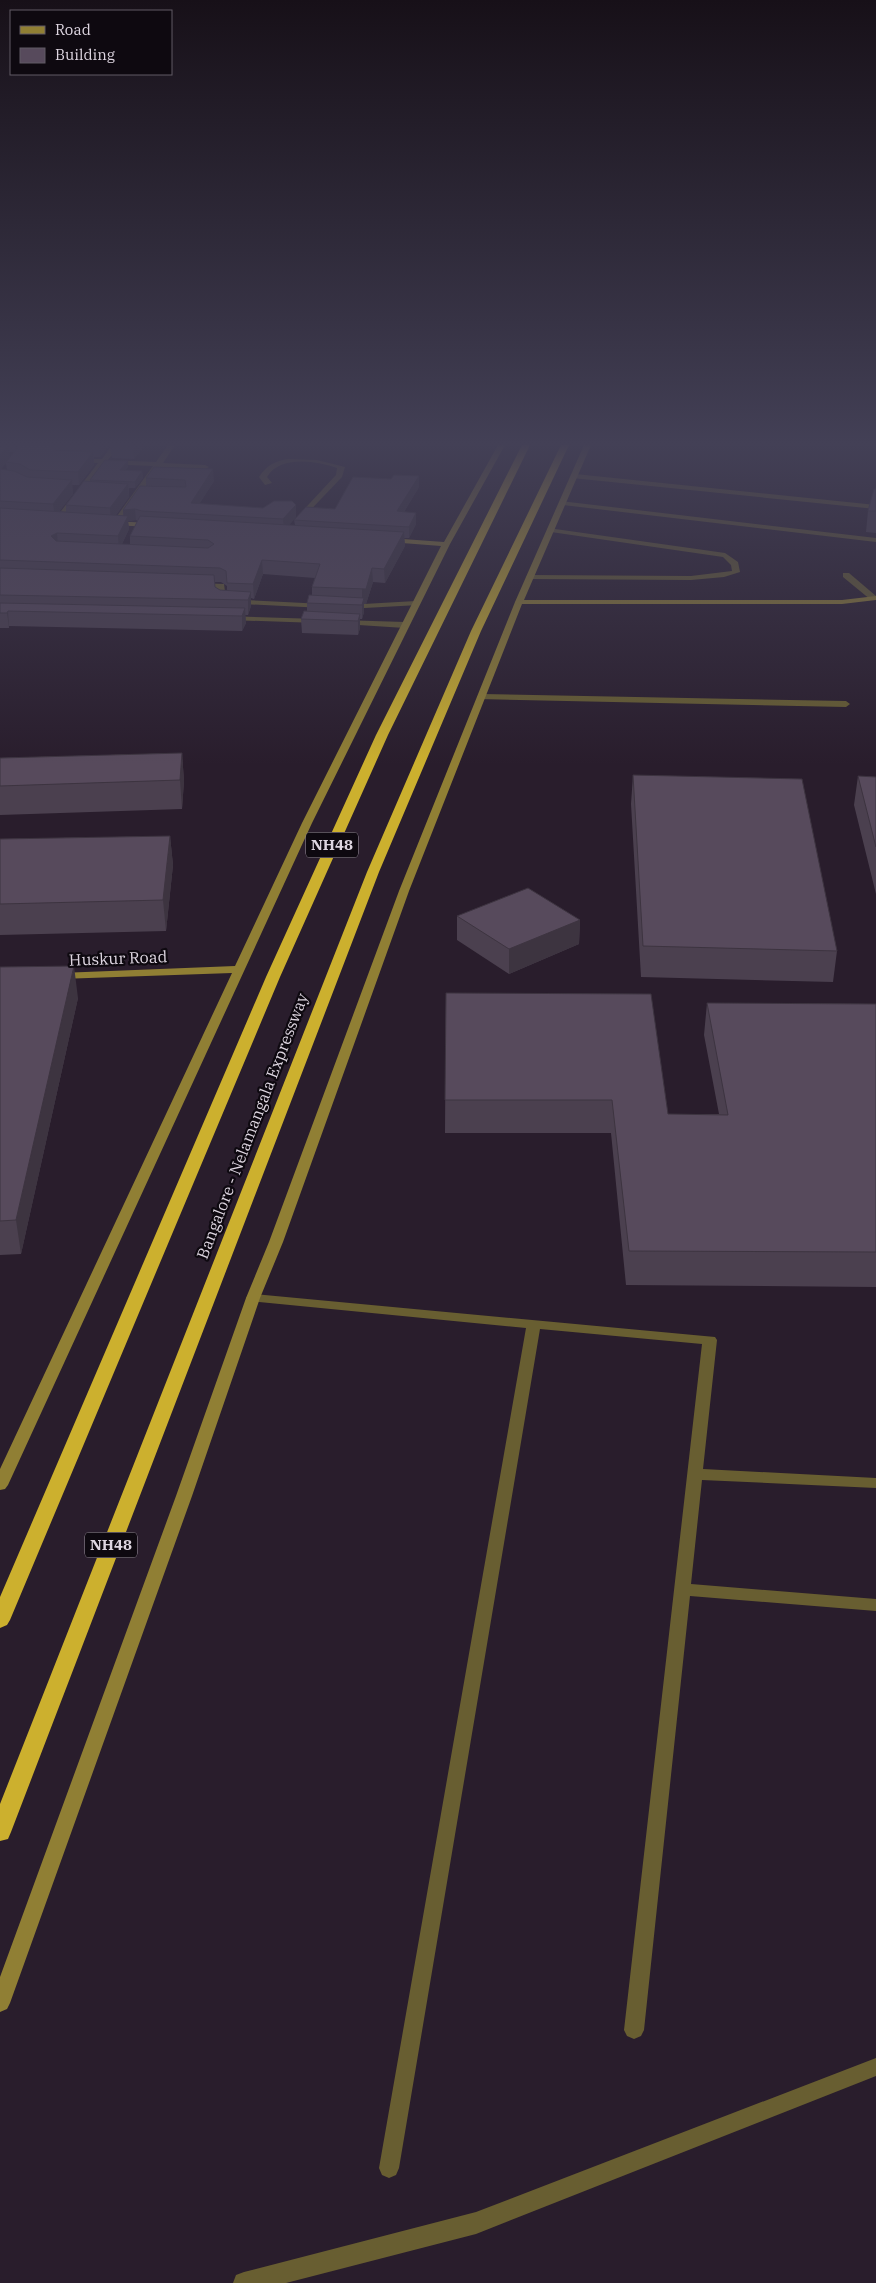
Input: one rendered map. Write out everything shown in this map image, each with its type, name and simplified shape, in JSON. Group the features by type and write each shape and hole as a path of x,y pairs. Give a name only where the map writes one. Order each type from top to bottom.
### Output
{"highway":[{"name":"Bangalore - Nelamangala Expressway","path":"0,1620 273,977 382,735 473,552"},
{"name":"Bangalore - Nelamangala Expressway","path":"0,1832 373,872 476,631 514,552"}],"street":[{"path":"0,1485 237,969 442,552"},
{"path":"0,2003 184,1496 253,1298 276,1242 404,891 519,602 541,552"},
{"path":"530,577 691,578 724,576 736,572 735,564 725,555 701,552"},
{"path":"846,575 875,598"},
{"path":"192,585 221,586 222,601 362,608 416,603"},
{"path":"519,602 842,602 875,598"},
{"path":"216,618 405,625"},
{"path":"481,697 846,704"},
{"name":"Huskur Road","path":"50,977 237,969"},
{"path":"253,1298 710,1340 634,2030"},
{"path":"389,2168 534,1324"},
{"path":"696,1474 876,1483"},
{"path":"683,1589 876,1605"},
{"path":"244,2283 476,2223 876,2067"}],"building":[{"path":"0,552 393,552 384,569 372,568 366,589 312,587 320,564 262,560 253,584 227,583 226,571 220,568 0,560"},
{"path":"0,568 214,575 215,587 220,590 251,592 248,600 0,595"},
{"path":"309,595 364,598 362,605 307,603"},
{"path":"0,603 245,608 242,616 8,611 7,613 0,613"},
{"path":"304,611 360,614 358,621 301,619"},
{"path":"182,753 180,780 0,786 0,758"},
{"path":"633,775 802,779 837,951 643,946"},
{"path":"858,776 876,777 876,847"},
{"path":"170,836 163,900 0,904 0,839"},
{"path":"528,888 580,920 509,949 457,916"},
{"path":"74,966 16,1220 0,1221 0,967"},
{"path":"446,993 651,994 668,1114 728,1115 707,1003 876,1004 876,1252 629,1251 612,1100 445,1100"}]}
